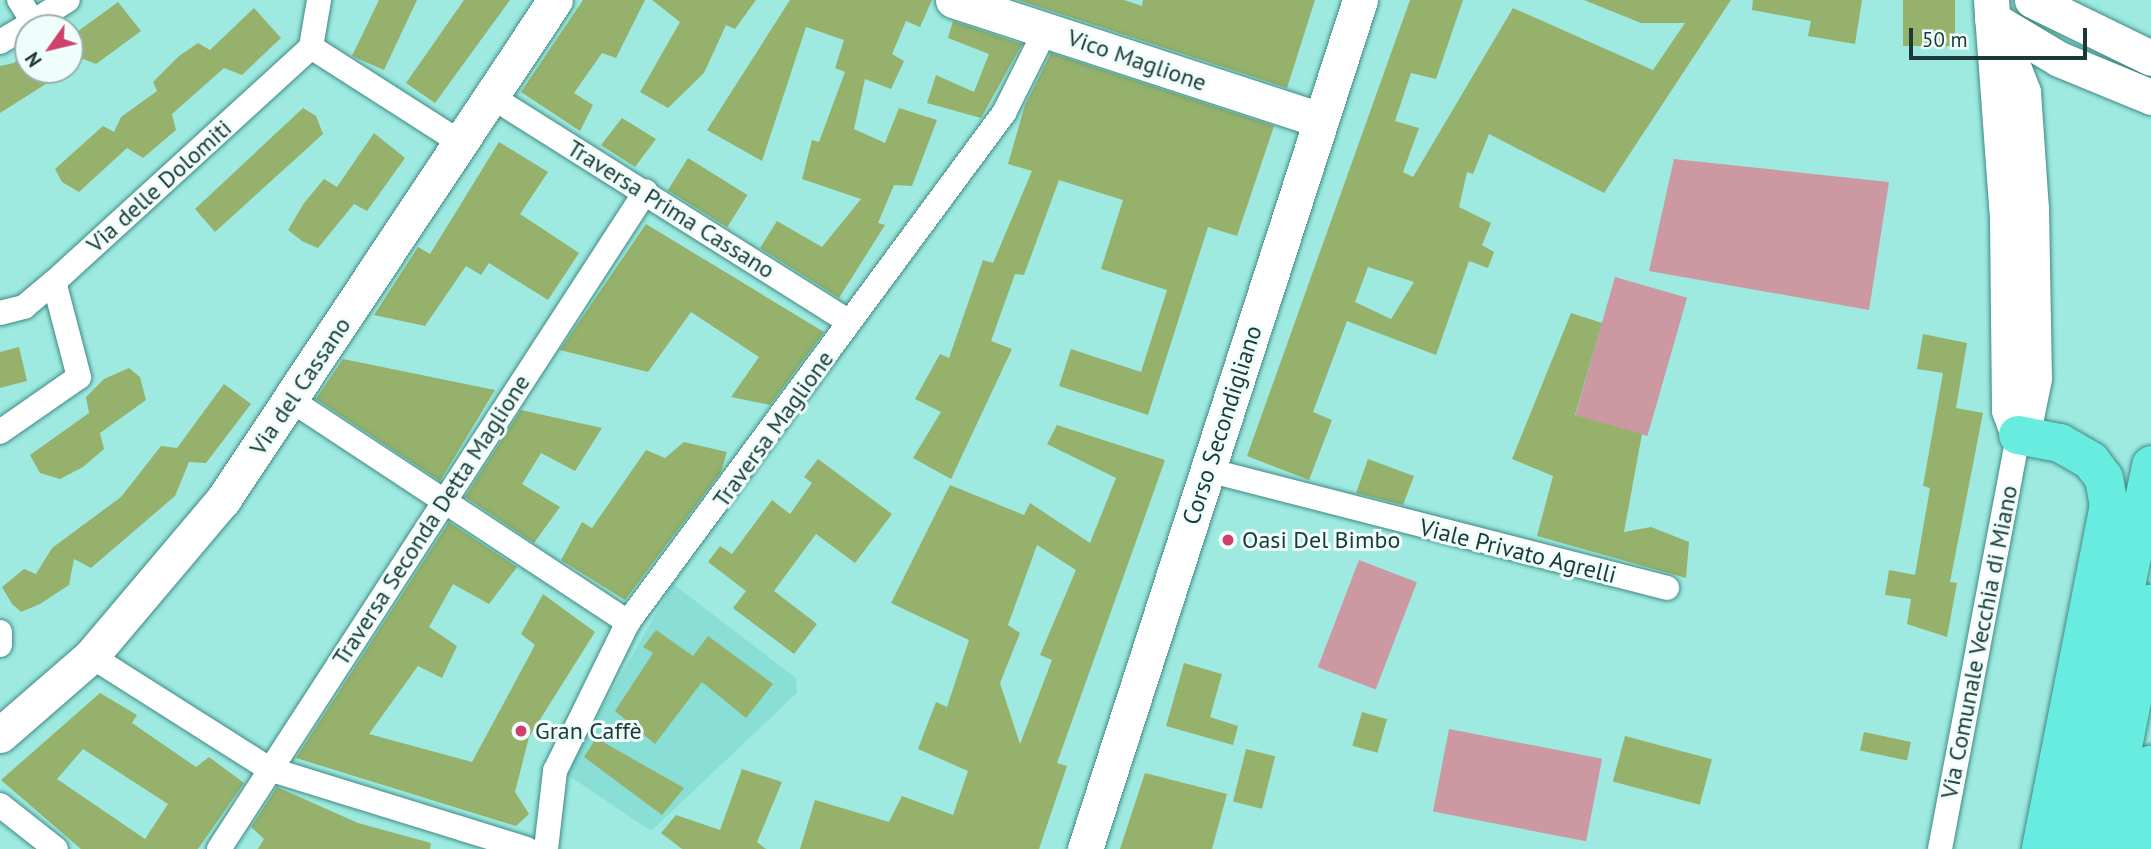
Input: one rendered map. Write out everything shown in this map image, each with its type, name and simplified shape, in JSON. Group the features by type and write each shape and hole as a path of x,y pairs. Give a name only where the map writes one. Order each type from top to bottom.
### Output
{"highway":[{"path":"2018,435 2060,443 2091,461 2104,478 2109,505 2041,849"},
{"path":"2071,849 2151,465"},
{"path":"2103,849 2151,604"},
{"path":"2134,849 2151,765"}],"main road":[{"name":"Via del Cassano","path":"0,735 91,656 193,539 291,400 555,0"},
{"name":"Vico Maglione","path":"953,0 1321,120"},
{"name":"Corso Secondigliano","path":"1085,849 1360,0"},
{"path":"2032,0 2075,26 2151,58"},
{"path":"1992,10 2075,26"},
{"path":"1992,10 2059,59 2151,97"},
{"name":"Via Comunale Vecchia di Miano","path":"1992,10 2023,92 2034,366 2029,419 2018,435"},
{"name":"Via Comunale Vecchia di Miano","path":"1992,10 2007,219 2009,410 2018,435"},
{"path":"2023,92 2028,72 2039,62 2059,59"}],"street":[{"path":"46,14 68,0"},
{"path":"319,0 312,47 461,143"},
{"name":"Traversa Maglione","path":"546,849 555,771 628,622 1004,113 1046,29"},
{"name":"Via delle Dolomiti","path":"0,313 24,307 54,282 312,47"},
{"name":"Traversa Prima Cassano","path":"492,97 646,191 849,322"},
{"name":"Traversa Seconda Detta Maglione","path":"219,849 646,191"},
{"path":"0,432 79,377 54,282"},
{"path":"291,400 628,622"},
{"name":"Via Comunale Vecchia di Miano","path":"1940,849 2018,435"},
{"name":"Viale Privato Agrelli","path":"1208,470 1667,588"},
{"path":"0,632 0,645"},
{"path":"91,656 269,769 527,849"},
{"path":"0,805 56,849"}],"shaded area":[{"path":"1674,159 1889,182 1869,310 1649,271"},
{"path":"1615,277 1687,298 1647,436 1575,415"},
{"path":"1359,560 1417,582 1376,690 1318,667"},
{"path":"673,584 796,678 797,693 651,831 565,773"},
{"path":"1449,729 1602,759 1586,841 1433,811"}],"building":[{"path":"379,0 417,0 384,70 352,56"},
{"path":"464,0 510,0 435,103 406,83"},
{"path":"583,0 645,0 616,58 602,53 574,93 593,105 580,131 521,92"},
{"path":"652,0 756,0 735,29 726,25 704,73 668,108 640,92 680,22"},
{"path":"790,0 932,0 920,27 906,21 892,54 904,61 891,89 865,79 854,129 885,143 899,108 937,120 912,186 894,185 878,223 885,225 839,298 760,248 777,221 822,247 861,199 802,179 812,140 819,142 845,72 835,68 844,40 806,27 762,161 707,130"},
{"path":"1018,0 1124,0 1142,6 1143,0 1315,0 1287,88"},
{"path":"1410,0 1463,0 1436,79 1411,73 1395,121 1419,128 1403,172 1413,177 1513,8 1653,70 1685,23 1641,23 1584,0 1731,0 1604,193 1489,134 1473,174 1467,172 1459,207 1491,223 1482,245 1494,252 1488,268 1469,261 1436,355 1347,321 1313,412 1332,420 1309,480 1247,456","holes":["1368,267 1414,282 1391,319 1355,302"]},
{"path":"1753,0 1862,0 1855,44 1808,36 1811,21 1752,10"},
{"path":"1903,0 1955,0 1955,46 1903,46"},
{"path":"118,2 141,31 96,64 84,59 84,27"},
{"path":"254,8 281,38 242,75 224,68 172,114 176,130 143,158 127,148 79,192 62,182 55,169 103,126 114,132 121,117 157,91 153,82 179,56 198,43 210,50"},
{"path":"953,21 1022,44 981,118 927,103 936,75 974,92 989,54 948,38"},
{"path":"1051,53 1274,126 1237,236 1208,227 1148,415 1059,386 1071,349 1141,372 1167,290 1101,269 1123,200 1059,180 1024,275 1015,274 991,341 1012,349 951,479 913,458 941,412 915,399 940,354 949,358 983,260 993,263 1032,171 1008,164 1025,105"},
{"path":"14,63 14,84 46,84 0,113 0,66"},
{"path":"303,108 316,116 323,134 215,232 195,209"},
{"path":"622,118 656,139 635,167 601,145"},
{"path":"374,133 405,158 367,211 354,204 318,248 302,241 288,230 304,203 324,179 337,187"},
{"path":"499,142 548,172 520,214 579,253 548,300 489,263 481,275 466,266 425,326 374,315 418,247 430,254"},
{"path":"688,158 747,195 727,227 668,190"},
{"path":"646,224 824,332 770,405 731,397 759,357 691,312 648,372 560,350"},
{"path":"1571,313 1602,323 1575,415 1642,434 1624,532 1651,527 1689,542 1686,578 1537,536 1553,476 1512,459"},
{"path":"1923,334 1967,343 1956,408 1983,413 1950,582 1957,583 1947,637 1907,624 1911,599 1885,595 1889,570 1915,575 1930,488 1923,486 1943,373 1917,369"},
{"path":"19,347 27,381 0,388 0,352"},
{"path":"343,359 495,390 440,481 316,399"},
{"path":"129,368 140,377 146,400 100,433 104,449 83,467 60,479 40,473 30,455 89,413 86,397 104,379"},
{"path":"224,384 251,404 206,463 189,462 175,496 91,568 74,559 69,585 40,604 21,612 12,604 2,587 24,569 36,574 52,548 121,497 161,446 177,448"},
{"path":"521,410 602,428 575,471 541,453 522,484 560,507 534,543 465,497"},
{"path":"1057,425 1165,460 1057,763 1067,766 1039,849 800,849 815,800 889,822 902,796 953,815 968,771 918,749 936,702 947,707 969,640 891,603 950,485 1024,515 1030,503 1090,543 1116,478 1047,444","holes":["1037,545 1076,570 1040,655 1052,660 1020,744 1000,683 1020,633 1008,625"]},
{"path":"684,442 727,452 721,472 625,600 561,560 582,522 592,528 646,450 665,458"},
{"path":"818,459 892,514 855,563 816,534 774,591 817,624 794,654 733,608 746,591 708,562 720,546 732,554 772,500 790,514 812,483 804,477"},
{"path":"1368,459 1414,476 1403,505 1356,493"},
{"path":"449,522 517,567 489,604 453,584 429,627 457,646 442,678 418,666 369,734 472,762 535,645 521,634 543,594 595,632 529,737 515,792 529,814 516,826 296,758"},
{"path":"656,630 693,656 708,636 773,684 746,718 702,682 655,744 615,711 653,653 643,647"},
{"path":"1184,663 1222,674 1210,717 1238,726 1233,745 1166,726"},
{"path":"100,693 137,715 132,723 196,767 209,757 244,783 198,849 81,849 1,780","holes":["83,749 168,804 145,839 57,779"]},
{"path":"1362,712 1387,719 1377,753 1352,746"},
{"path":"1864,732 1911,742 1907,761 1860,751"},
{"path":"1625,736 1712,759 1700,805 1613,781"},
{"path":"596,738 684,788 662,815 584,757"},
{"path":"1246,749 1275,756 1262,809 1233,801"},
{"path":"742,769 782,782 757,842 766,849 682,849 661,833 676,815 720,830"},
{"path":"1145,773 1227,794 1212,849 1120,849"},
{"path":"277,787 358,823 431,843 430,849 258,849 264,839 251,827"}],"place":[{"name":"Oasi Del Bimbo","path":"1228,540"},
{"name":"Gran Caffè","path":"521,731"}]}
